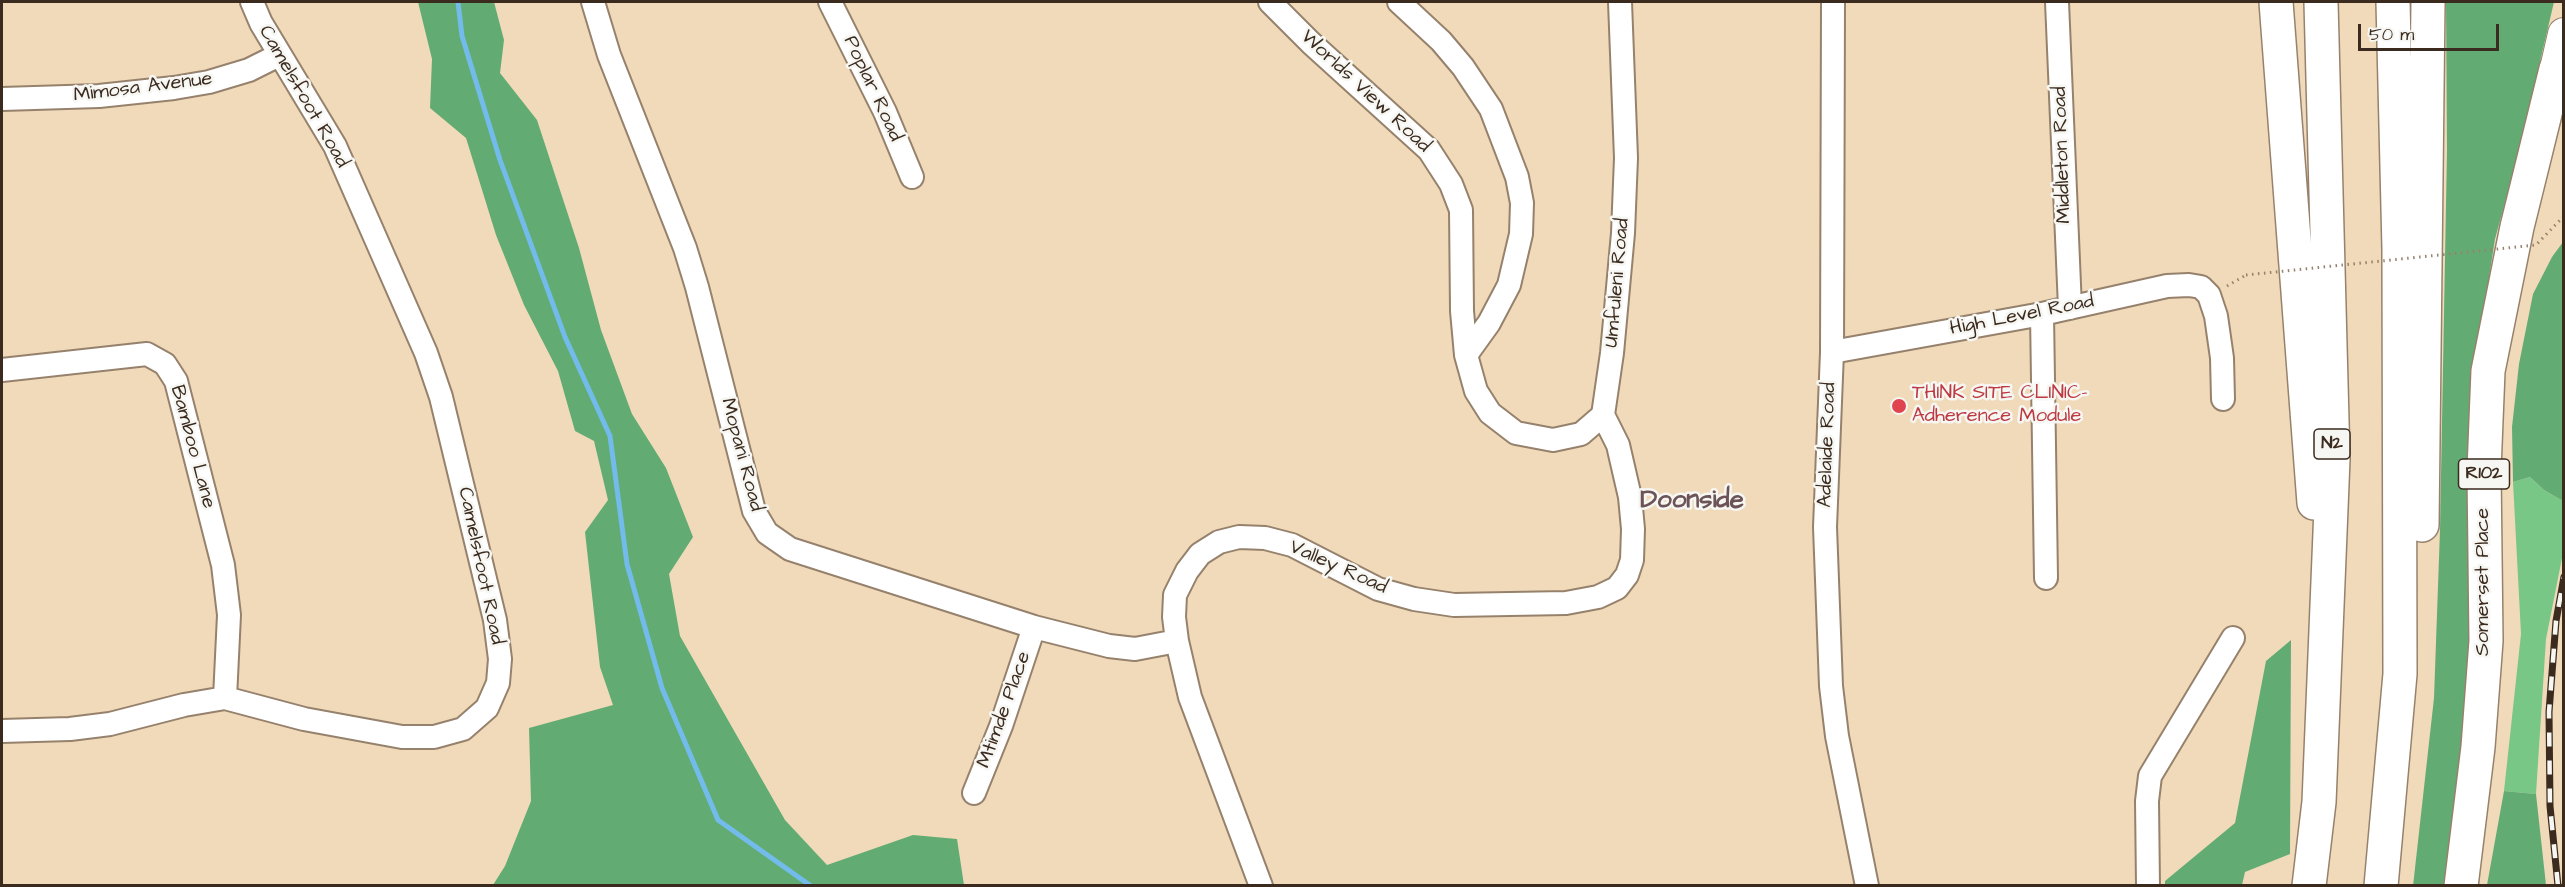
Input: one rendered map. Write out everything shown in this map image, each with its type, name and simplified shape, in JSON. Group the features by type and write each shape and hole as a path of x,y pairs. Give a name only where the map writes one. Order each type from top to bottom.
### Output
{"main road":[{"path":"2276,2 2313,497 2317,520 2330,553"},
{"name":"N2","path":"2309,885 2319,802 2333,459 2321,2"},
{"path":"2381,885 2400,674 2399,249 2393,2"},
{"path":"2400,674 2416,622 2421,568 2428,2"},
{"name":"Somerset Place","path":"2461,885 2478,747 2486,641 2484,470 2488,371 2517,227 2560,71"}],"street":[{"name":"Camelsfoot Road","path":"2,731 70,729 110,724 184,705 225,698 304,719 402,737 434,737 463,729 488,708 498,683 500,667 495,620 441,397 426,353 335,146 279,55 252,2"},
{"name":"Mopani Road","path":"593,2 609,55 685,248 754,511 767,533 790,549 1034,627 1109,646 1135,649 1177,641"},
{"name":"Poplar Road","path":"830,2 885,112 912,177"},
{"name":"Worlds View Road","path":"1270,2 1311,43 1429,150 1451,184 1461,210 1462,311 1466,355 1476,391 1490,413 1516,433 1553,440 1581,434 1603,415"},
{"path":"1399,2 1441,41 1491,109 1517,177 1521,203 1521,234 1509,285 1489,323 1466,355"},
{"name":"Umfuleni Road","path":"1603,415 1612,353 1623,233 1626,158 1620,2"},
{"name":"Adelaide Road","path":"1833,2 1832,352 1825,526 1831,686 1837,736 1867,885"},
{"name":"Middleton Road","path":"2057,2 2070,308"},
{"path":"2560,71 2564,34"},
{"name":"Mimosa Avenue","path":"2,99 99,96 174,88 209,82 249,70 279,55"},
{"name":"High Level Road","path":"1832,352 2042,314 2167,286 2189,285 2201,287 2209,295 2216,315 2222,358 2223,399"},
{"path":"2042,314 2046,578"},
{"name":"Bamboo Lane","path":"2,370 147,354 165,364 176,381 223,565 229,615 225,698"},
{"name":"Valley Road","path":"1261,885 1190,697 1174,617 1175,596 1187,571 1200,554 1219,542 1239,537 1265,538 1292,545 1378,589 1414,599 1454,605 1566,603 1598,597 1617,588 1627,575 1632,560 1633,529 1626,472 1618,445 1603,415"},
{"name":"Mtimde Place","path":"974,794 1001,726 1034,627"},
{"path":"2148,885 2147,801 2150,776 2233,638"}],"path":[{"path":"2246,275 2536,245 2564,216"}],"green space":[{"path":"418,2 494,2 504,40 500,73 537,120 579,248 601,330 632,414 666,468 693,537 669,574 680,636 785,820 827,865 913,835 957,839 964,885 493,885 505,866 531,801 529,728 613,705 600,667 585,532 608,500 594,441 575,431 558,371 524,305 496,235 466,138 430,108 432,59"},
{"path":"2446,2 2554,2 2519,151 2495,239 2484,310 2478,514 2455,885 2413,886 2434,698 2440,530 2447,150"},
{"path":"2563,242 2564,501 2544,490 2530,477 2513,482 2512,427 2519,364 2533,294 2552,257"},
{"path":"2530,477 2544,490 2563,501 2563,553 2546,639 2536,794 2504,791 2521,634 2513,482"},
{"path":"2291,640 2290,854 2245,872 2242,885 2165,885 2165,881 2235,823 2266,661"},
{"path":"2504,791 2536,794 2546,885 2487,885"}],"waterway":[{"path":"458,2 462,36 500,160 565,337 610,436 627,564 662,688 718,820 811,886"}],"railway":[{"path":"2558,886 2550,806 2549,712 2556,621 2564,577"}],"place":[{"name":"THINK SITE CLINIC- Adherence Module","path":"1899,406"}],"district":[{"name":"Doonside","path":"1692,502"}]}
